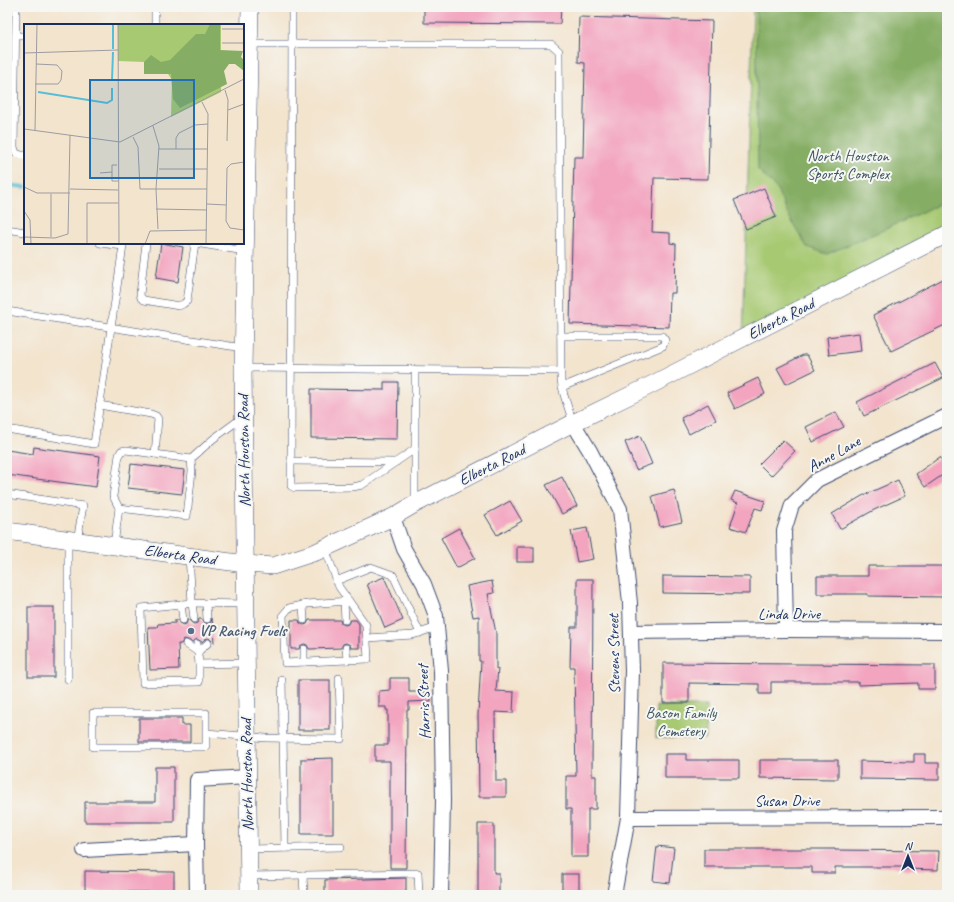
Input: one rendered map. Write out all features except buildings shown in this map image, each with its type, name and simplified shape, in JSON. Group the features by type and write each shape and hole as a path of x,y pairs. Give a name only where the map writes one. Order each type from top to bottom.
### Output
{"street":[{"name":"North Houston Road","path":"249,895 243,348 246,44 250,7"},
{"name":"Elberta Road","path":"7,531 245,564 273,566 325,548 393,517 415,504 573,423 641,390 947,234"},
{"name":"Anne Lane","path":"786,630 784,531 792,505 817,480 947,416"},
{"name":"Stevens Street","path":"573,423 590,451 620,509 626,561 631,632 628,818 614,895"},
{"name":"Harris Street","path":"393,517 404,550 424,584 436,616 442,701 443,800 441,895"},
{"name":"Linda Drive","path":"631,632 786,630 947,631"},
{"path":"197,895 197,780 248,777"},
{"name":"Susan Drive","path":"628,818 947,817"},
{"path":"84,850 196,844"}],"lane":[{"path":"16,7 14,147 16,153 24,155"},
{"path":"155,7 155,24"},
{"path":"292,7 291,486 295,488 353,487 362,485 415,449"},
{"path":"16,36 24,36"},
{"path":"246,44 550,44 559,51 561,371 562,387 567,408 573,423"},
{"path":"7,229 24,232"},
{"path":"7,429 94,444 123,246 108,244"},
{"path":"146,244 140,294 141,298 144,300 179,306 187,301 195,244"},
{"path":"201,244 245,251"},
{"path":"7,311 243,348"},
{"path":"561,336 662,336 665,340 663,346 562,387"},
{"path":"243,368 561,371"},
{"path":"415,370 415,504"},
{"path":"99,405 156,416 158,419 155,454"},
{"path":"191,459 213,439 243,416"},
{"path":"114,546 120,508 113,496 119,455 121,451 126,450 191,459"},
{"path":"120,508 187,516 192,471 191,459"},
{"path":"291,461 396,462"},
{"path":"7,494 83,506 72,540 68,679"},
{"path":"325,548 338,587 346,601 366,625 368,659 285,662 284,615 289,608 303,605 346,601"},
{"path":"189,556 194,619"},
{"path":"336,581 371,567 393,575 420,633"},
{"path":"345,620 346,601"},
{"path":"197,644 199,682 143,683 141,608 192,603 245,604"},
{"path":"206,603 207,619"},
{"path":"181,604 183,620"},
{"path":"303,605 304,620"},
{"path":"367,638 413,635 437,627"},
{"path":"198,652 208,643"},
{"path":"186,644 198,652"},
{"path":"346,648 347,660"},
{"path":"304,649 304,662"},
{"path":"199,664 246,663"},
{"path":"206,733 282,739 341,739 339,678"},
{"path":"282,680 285,848"},
{"path":"93,713 206,713 206,733 206,747 93,747 93,713"},
{"path":"248,849 341,847"},
{"path":"249,876 418,873 419,895"},
{"path":"303,875 304,895"}],"green space":[{"name":"North Houston Sports Complex","path":"753,7 947,7 947,236 743,338"},
{"name":"North Houston Sports Complex","path":"756,7 947,7 947,200 888,228 827,254 807,247 787,213 777,189 758,170"},
{"name":"Bason Family Cemetery","path":"656,706 706,706 706,739 656,738"}],"waterway":[{"path":"7,185 24,187"}],"place":[{"name":"VP Racing Fuels","path":"191,631"}]}
